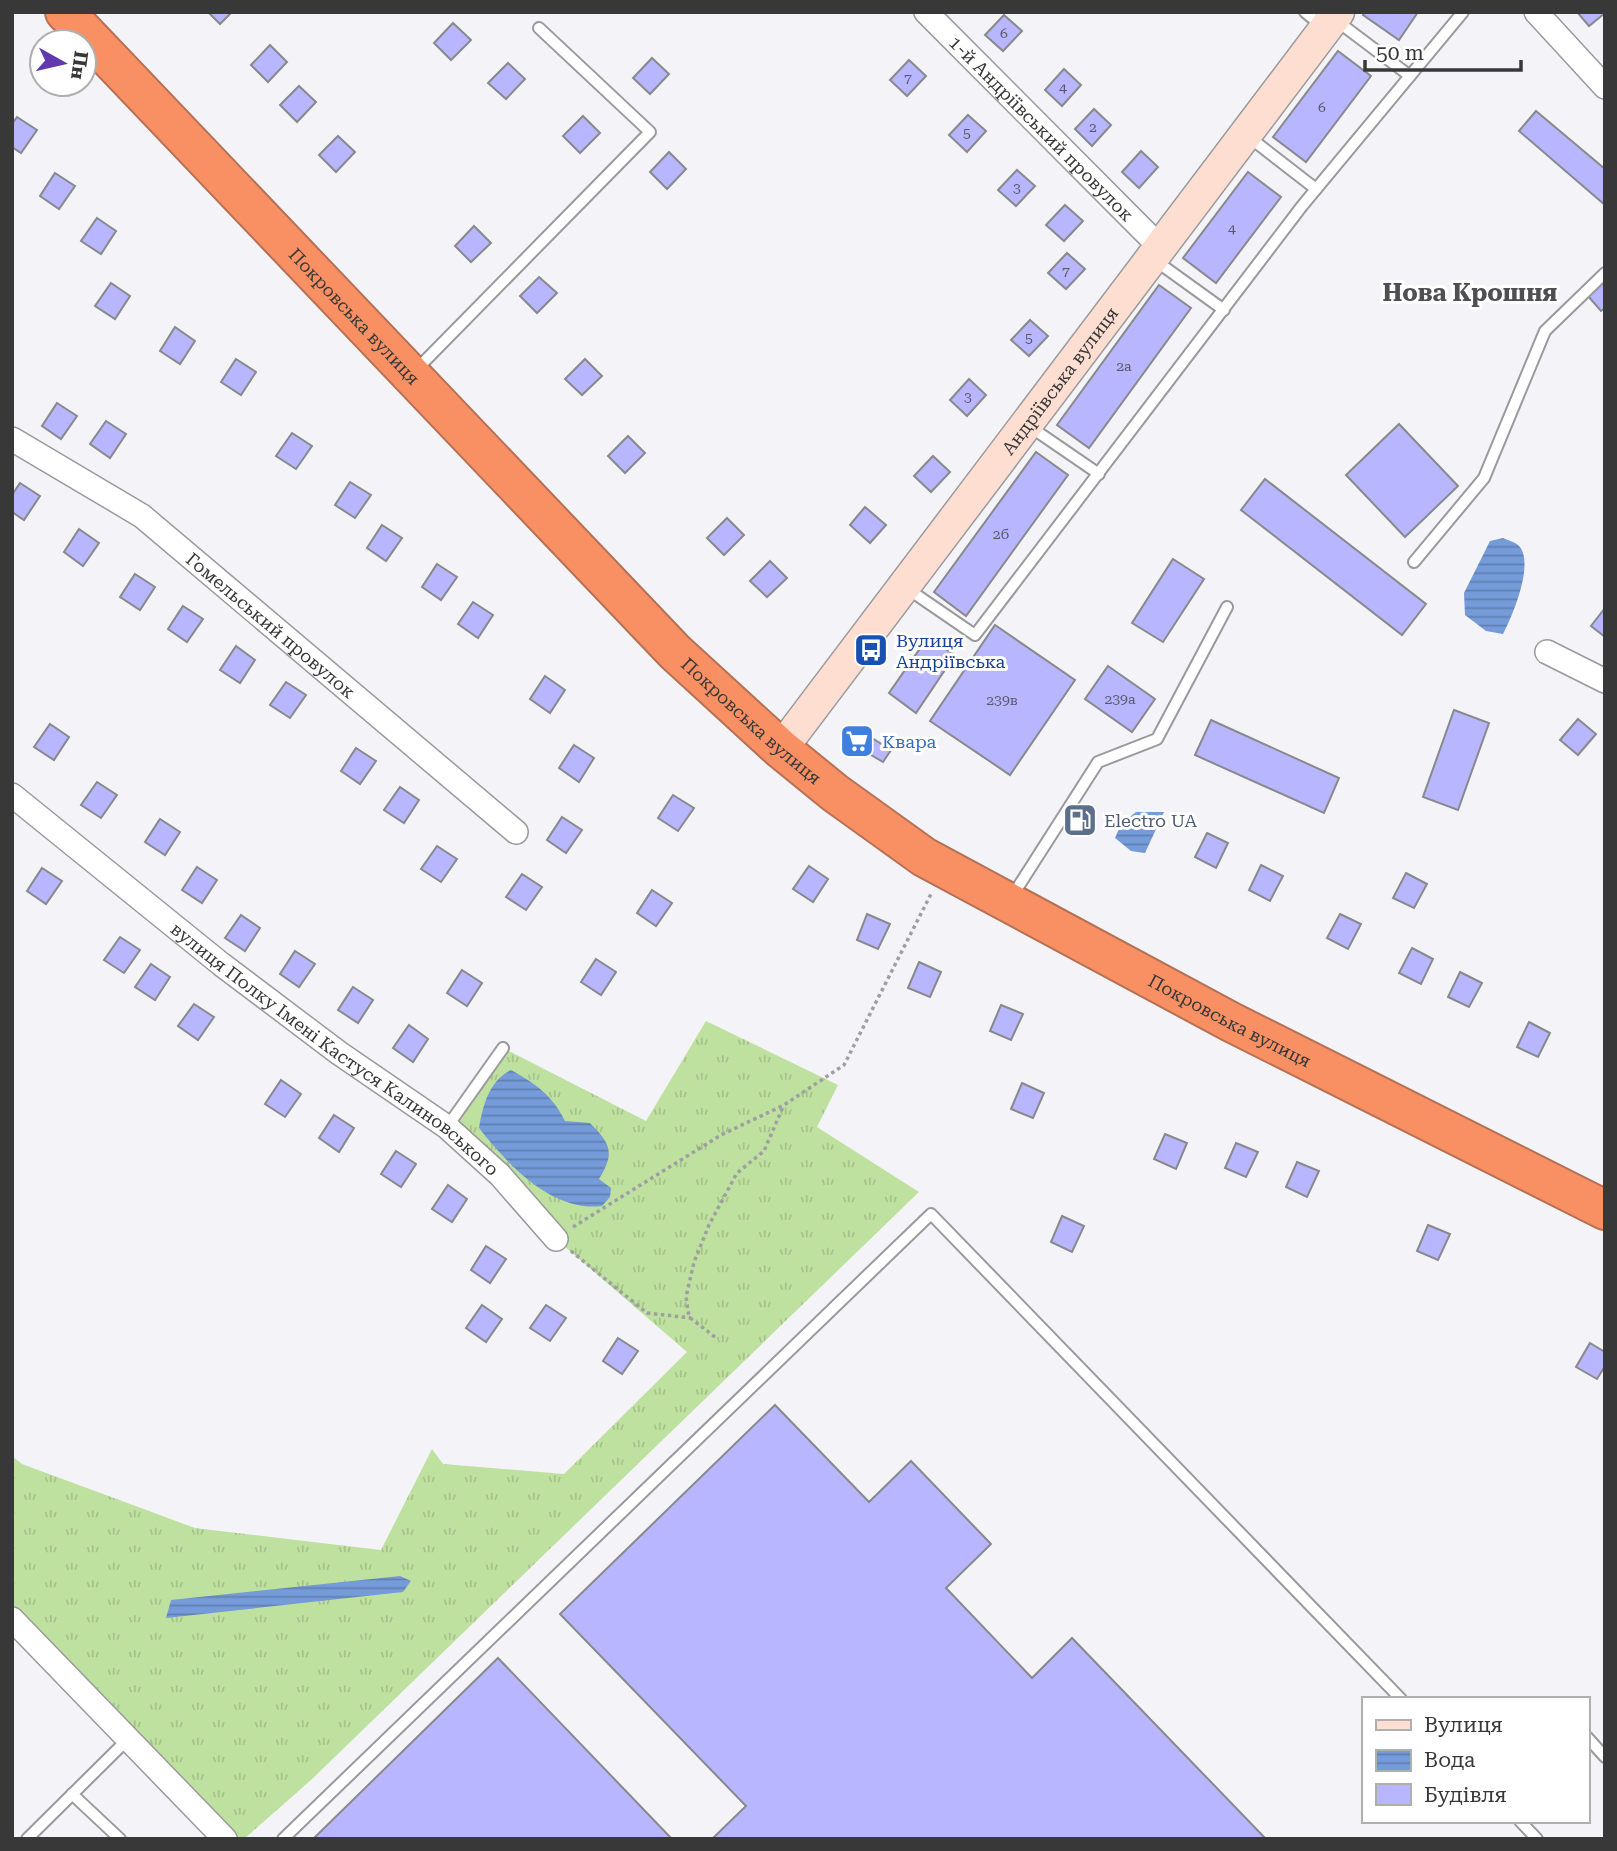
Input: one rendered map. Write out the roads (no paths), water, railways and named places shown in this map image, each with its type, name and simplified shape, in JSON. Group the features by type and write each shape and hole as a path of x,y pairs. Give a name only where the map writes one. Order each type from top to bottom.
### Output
{"highway":[{"name":"Покровська вулиця","path":"65,12 675,652 781,749 835,793 945,869 1007,903 1243,1028 1605,1210"}],"street":[{"name":"1-й Андріївський провулок","path":"926,12 1155,251"},
{"path":"1536,12 1605,87"},
{"name":"Андріївська вулиця","path":"781,749 1245,134 1325,18"},
{"name":"Гомельський провулок","path":"12,439 142,516 516,832"},
{"path":"1548,652 1605,681"},
{"name":"вулиця Полку Імені Кастуся Калиновського","path":"12,795 221,964 339,1053 447,1127 500,1175 556,1238"},
{"path":"12,1619 225,1839"}],"lane":[{"path":"902,586 975,635 1316,189 1463,12"},
{"path":"1325,18 1410,76"},
{"path":"411,376 650,132 539,28"},
{"path":"1245,134 1316,189"},
{"path":"1155,251 1224,310"},
{"path":"1415,562 1484,478 1545,331 1605,273"},
{"path":"1025,423 1099,474"},
{"path":"1007,903 1098,762 1157,739 1227,607"},
{"path":"447,1127 503,1048"},
{"path":"283,1839 931,1214 1399,1697"},
{"path":"27,1839 128,1739"},
{"path":"1589,1739 1605,1757"},
{"path":"72,1794 120,1839"},
{"path":"1522,1823 1537,1839"}],"water":[{"path":"1503,538 1518,545 1525,563 1521,589 1503,634 1486,631 1465,615 1464,593 1490,541"},
{"path":"1136,812 1164,812 1145,853 1131,851 1115,838 1121,824"},
{"path":"511,1070 542,1091 555,1104 565,1121 590,1123 603,1137 609,1155 599,1179 611,1188 610,1197 602,1206 566,1202 549,1194 517,1171 479,1128 485,1102 492,1087"},
{"path":"400,1576 411,1581 403,1592 166,1618 171,1600"}],"place":[{"name":"Вулиця Андріївська","path":"871,650"},
{"name":"Квара","path":"857,741"},
{"name":"Electro UA","path":"1080,820"}],"district":[{"name":"Нова Крошня","path":"1470,293"}]}
